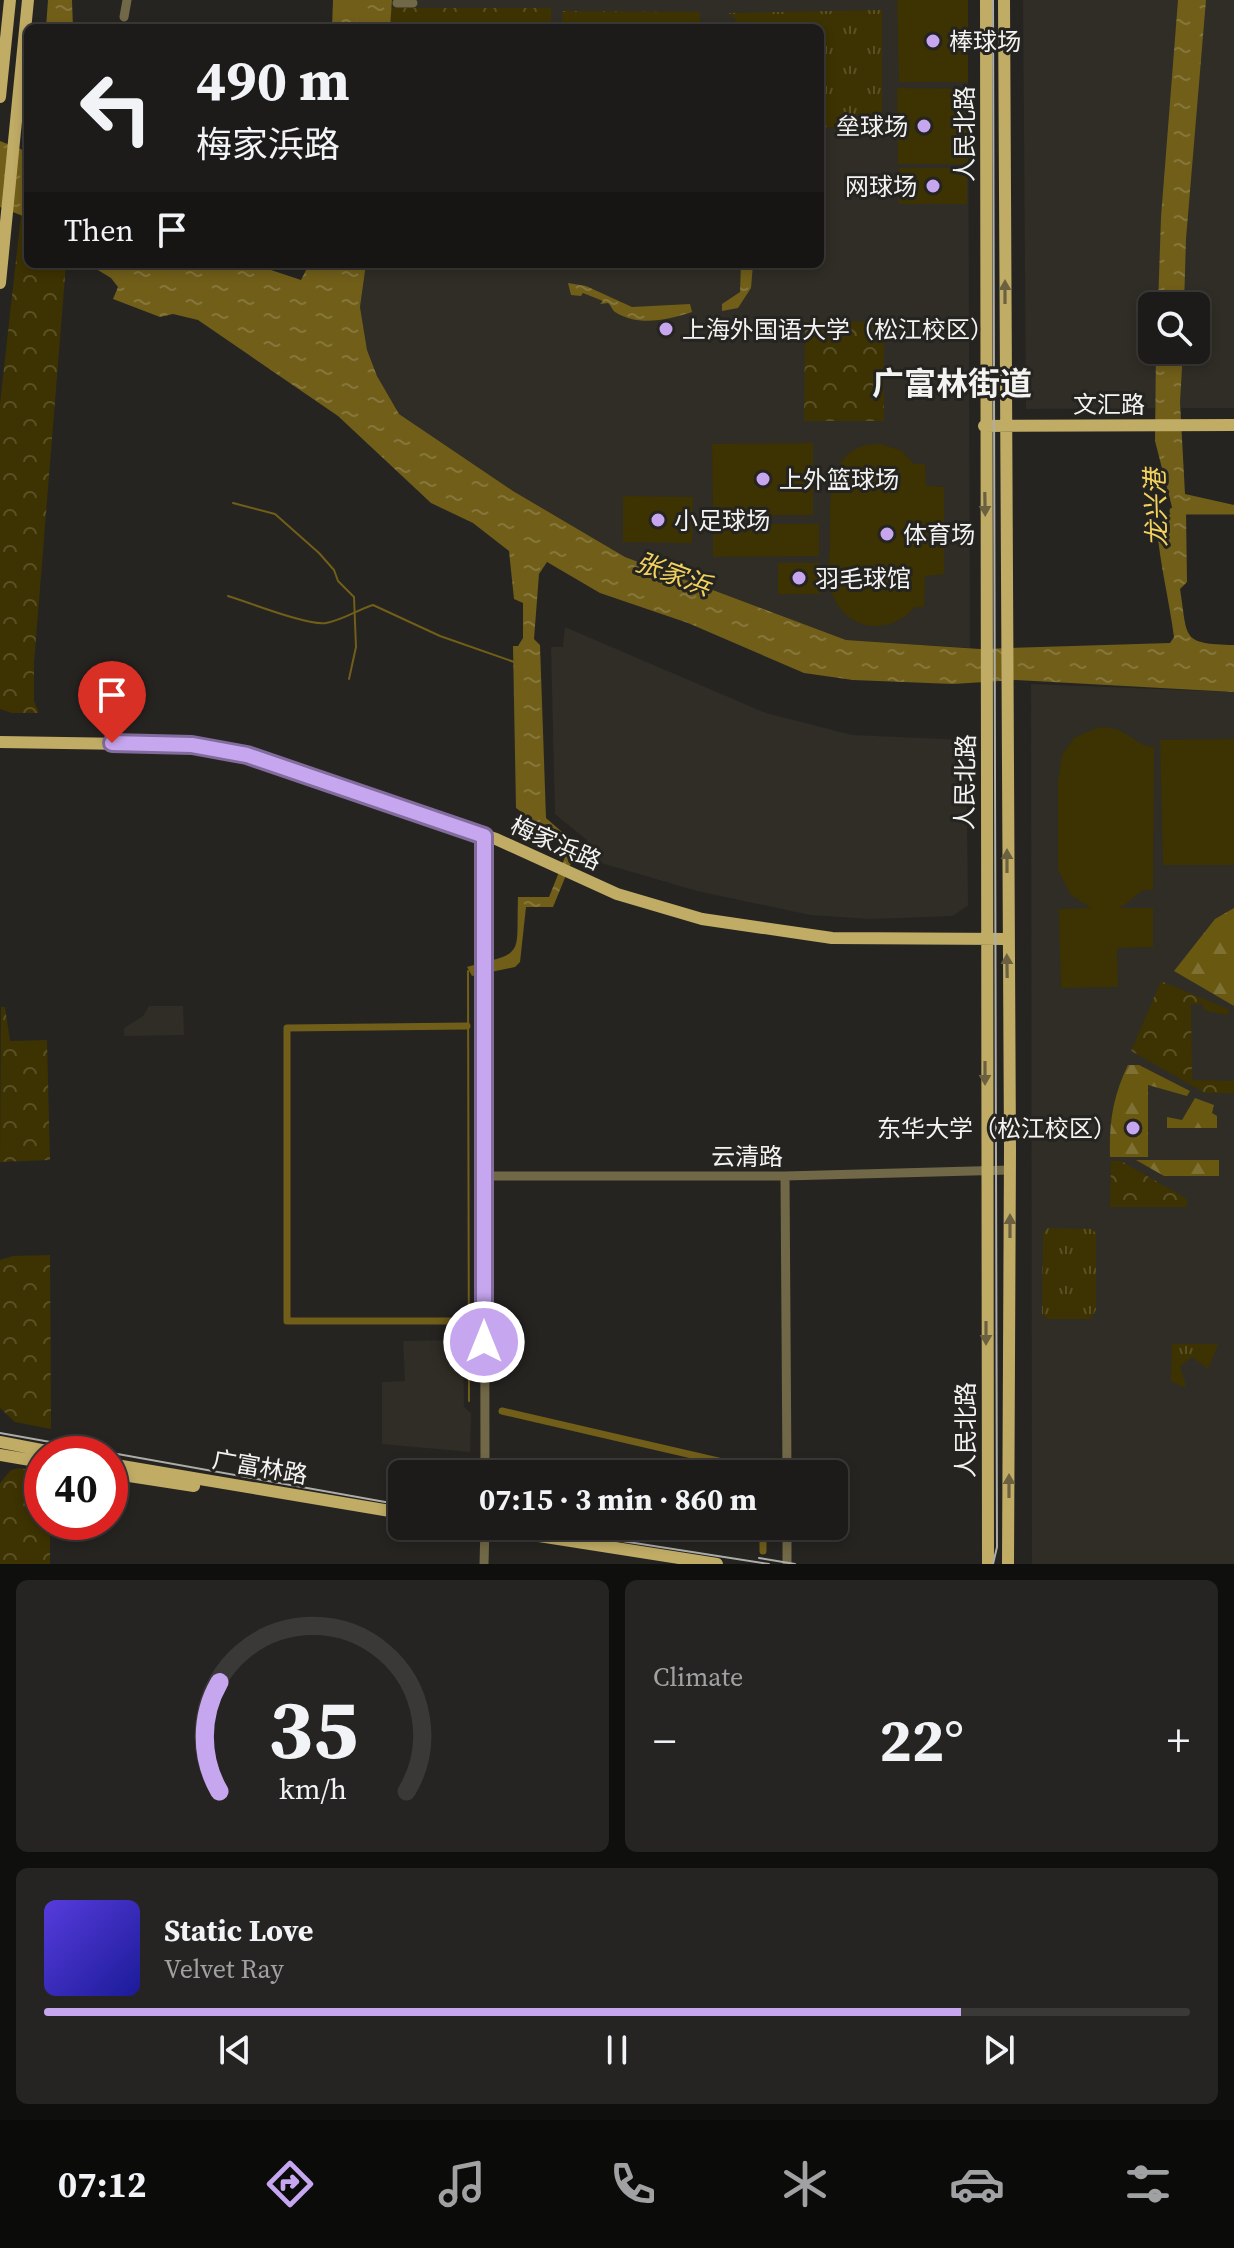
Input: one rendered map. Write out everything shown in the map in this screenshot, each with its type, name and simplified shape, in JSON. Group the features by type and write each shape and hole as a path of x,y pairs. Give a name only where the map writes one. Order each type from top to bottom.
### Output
{"main road":[{"path":"0,97 10,0"},
{"path":"26,24 28,0"},
{"name":"人民北路","path":"986,0 984,426 989,690 985,939 988,1564"},
{"name":"人民北路","path":"1004,0 1010,1170 1008,1564"},
{"path":"0,283 24,41"},
{"name":"文汇路","path":"984,426 1234,425"},
{"name":"梅家浜路","path":"0,742 192,745 247,755 484,836 657,908 702,919 832,938 1007,939"},
{"path":"0,1442 24,1447"},
{"path":"0,1455 24,1459"},
{"name":"广富林路","path":"128,1467 388,1511"},
{"name":"广富林路","path":"128,1476 388,1519"},
{"path":"544,1540 668,1564"},
{"path":"560,1540 717,1564"}],"street":[{"path":"124,17 127,0"},
{"path":"397,3 413,3"},
{"path":"484,836 487,977 485,1460"},
{"name":"云清路","path":"484,1176 785,1176 1010,1170"},
{"path":"785,1176 787,1460"},
{"path":"483,1540 484,1564"},
{"path":"787,1540 787,1564"}],"shaded area":[{"name":"上海外国语大学（松江校区）","path":"392,0 968,0 970,648 846,640 625,557 513,491 399,414 377,376 367,350 360,307 365,268 824,268 824,24 390,24"},
{"path":"1023,0 1234,0 1234,408 1026,409"},
{"path":"565,627 766,713 852,735 966,740 968,905 953,916 870,919 810,915 697,891 584,858 587,840 555,814 551,647 563,647"},
{"name":"东华大学（松江校区）","path":"1031,684 1234,692 1234,1564 1032,1564"},
{"path":"149,1006 183,1006 184,1035 124,1036 124,1028 143,1016"},
{"path":"463,1340 464,1407 471,1413 470,1452 382,1444 382,1382 405,1381 403,1341"}],"green space":[{"name":"棒球场","path":"897,0 968,0 968,82 899,82"},
{"path":"391,8 551,8 551,24 390,24"},
{"path":"882,10 882,127 824,127 824,24 740,24 729,13"},
{"path":"562,11 700,12 700,24 562,24"},
{"name":"垒球场","path":"897,88 968,89 968,164 898,164"},
{"name":"网球场","path":"899,168 967,168 967,204 899,204"},
{"path":"21,215 24,216 24,268 66,268 34,663 34,701 39,713 12,713 0,709 0,404"},
{"path":"805,321 884,322 884,421 804,421"},
{"name":"上外篮球场","path":"813,443 813,515 713,515 712,444"},
{"name":"体育场","path":"881,444 902,451 914,464 925,464 926,486 944,487 944,574 925,576 924,607 915,607 895,622 872,626 850,618 841,610 831,592 830,511 834,478 840,464 849,453 862,446"},
{"name":"小足球场","path":"623,496 693,497 692,543 623,542"},
{"path":"713,524 819,524 819,556 713,557"},
{"name":"羽毛球馆","path":"778,563 820,563 820,594 778,594"},
{"path":"1096,728 1116,729 1154,747 1153,890 1143,890 1120,908 1153,908 1153,947 1117,948 1118,987 1061,988 1059,909 1091,908 1071,895 1058,870 1058,782 1062,755 1074,738"},
{"path":"1234,739 1234,865 1163,865 1160,740"},
{"path":"1234,908 1234,1006 1174,971 1215,919"},
{"path":"1161,981 1230,1010 1227,1015 1204,1010 1203,1004 1191,1004 1192,1080 1234,1081 1234,1093 1205,1093 1131,1051"},
{"path":"1,1007 5,1007 10,1041 47,1040 50,1160 0,1162"},
{"path":"1128,1065 1139,1065 1190,1091 1187,1096 1148,1085 1148,1157 1110,1157 1113,1110"},
{"path":"1195,1098 1214,1105 1212,1113 1217,1116 1217,1128 1167,1128 1167,1117 1182,1120"},
{"path":"1136,1160 1219,1160 1219,1176 1164,1176"},
{"path":"1111,1161 1121,1161 1187,1199 1187,1207 1110,1207"},
{"path":"1048,1228 1093,1229 1096,1234 1096,1310 1090,1319 1048,1319 1042,1315 1043,1233"},
{"path":"50,1255 51,1429 15,1422 0,1408 0,1260 13,1256"},
{"path":"1172,1344 1218,1344 1208,1369 1192,1357 1180,1366 1186,1386 1183,1387 1171,1381"},
{"path":"24,1469 24,1540 50,1540 50,1564 0,1564 0,1483 11,1470"}],"water":[{"path":"48,0 72,0 73,24 46,24"},
{"path":"333,0 392,0 390,24 332,24"},
{"path":"1178,0 1206,0 1184,292 1158,292 1161,217"},
{"path":"0,141 24,150 24,216 0,207"},
{"path":"95,268 269,268 301,280 307,268 365,268 360,307 367,350 377,376 399,414 513,491 625,557 846,640 980,649 1170,643 1174,637 1157,528 1173,511 1155,441 1156,364 1182,364 1180,402 1185,494 1234,505 1234,511 1186,511 1187,582 1180,589 1184,618 1186,628 1195,640 1234,645 1234,692 1016,680 953,684 853,680 804,673 688,623 600,593 547,562 539,574 534,639 540,645 546,818 578,846 553,907 526,907 520,962 515,967 472,976 467,967 500,958 514,949 517,942 518,897 549,897 569,847 516,808 513,646 518,646 523,638 523,603 514,599 509,551 473,523 431,503 338,416 198,320 173,314 160,317 113,299 118,287 111,278"},
{"path":"741,268 753,268 751,288 738,308 722,311 722,304 740,292"},
{"path":"568,283 586,286 632,307 690,304 692,312 643,321 624,317 608,303 600,304 603,301 583,293 581,296 571,295"}],"waterway":[{"path":"233,503 275,514 319,553 334,570 338,581 354,597 356,647 349,679"},
{"name":"龙兴港","path":"1173,511 1234,511"},
{"path":"228,596 317,623 332,622 373,605 440,636 517,663"},
{"path":"468,971 469,1401"},
{"path":"467,1026 287,1028 287,1321 467,1321"},
{"path":"502,1411 714,1460"},
{"path":"763,1540 763,1551"}],"tram line":[{"path":"993,0 997,1547 993,1564"},
{"path":"0,1433 388,1502"},
{"path":"616,1540 769,1564"},
{"path":"759,1558 795,1564"}],"place":[{"name":"棒球场","path":"933,41"},
{"name":"垒球场","path":"924,126"},
{"name":"网球场","path":"933,186"},
{"name":"上海外国语大学（松江校区）","path":"666,329"},
{"name":"上外篮球场","path":"763,479"},
{"name":"小足球场","path":"658,520"},
{"name":"体育场","path":"887,534"},
{"name":"羽毛球馆","path":"799,578"},
{"name":"东华大学（松江校区）","path":"1133,1128"}],"district":[{"name":"广富林街道","path":"952,384"}],"route":[{"path":"112,743 192,745 247,755 337,783 484,836 487,977 484,1342"}],"water label":[{"name":"张家浜","path":"673,574"}]}
